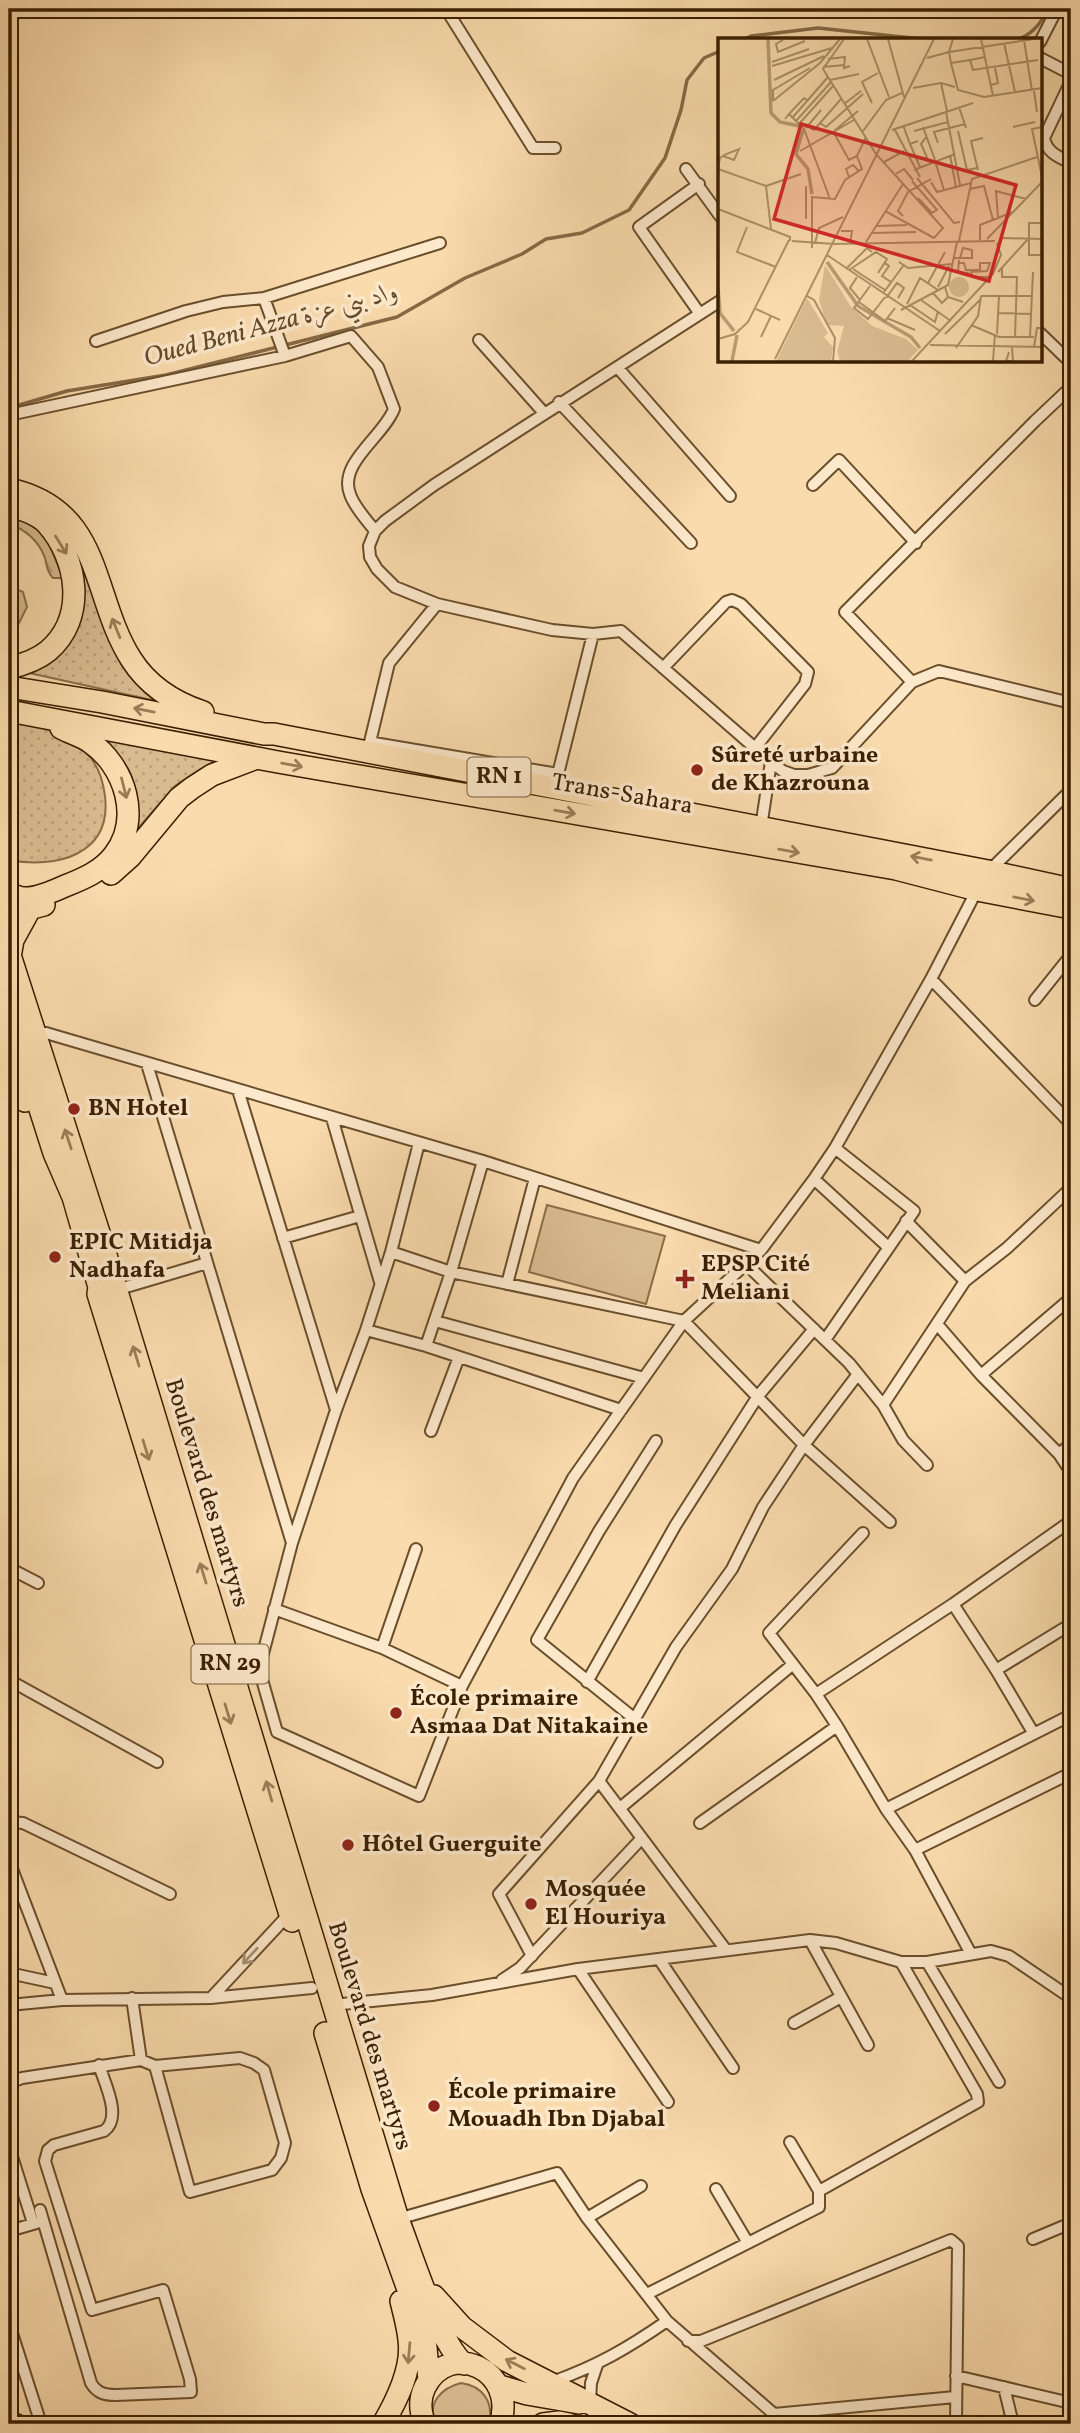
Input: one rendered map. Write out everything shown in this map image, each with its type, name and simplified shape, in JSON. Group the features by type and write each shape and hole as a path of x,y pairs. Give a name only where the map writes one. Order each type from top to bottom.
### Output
{"highway":[{"path":"9,489 39,499 61,515 75,530 93,562 123,645 139,671 151,683 162,693 190,708 269,734"},
{"path":"9,506 32,514 48,525 64,549 74,580 72,609 62,635 42,655 9,668"},
{"name":"RN 1","path":"9,687 102,702 761,827 1071,889"},
{"name":"Trans-Sahara","path":"9,711 257,758 896,869 977,890"},
{"path":"16,903 56,890 97,871 114,856 122,842 127,822 128,802 121,776 106,756 89,742 37,716"},
{"path":"16,903 65,900 104,880 130,857 180,798 192,788 212,775 257,758"},
{"name":"RN 1","path":"977,890 1071,908"},
{"path":"10,955 16,903"},
{"name":"Boulevard des martyrs","path":"10,955 261,1744 332,2005 398,2219 446,2339 464,2364"},
{"name":"Boulevard des martyrs","path":"9,1012 54,1153 73,1197 99,1287 98,1294 261,1744 290,1913 372,2189 425,2337 429,2379"},
{"path":"9,1065 30,1111 54,1153"},
{"path":"383,2424 392,2409 409,2356 410,2340 400,2300 398,2261"},
{"path":"422,2280 442,2306 507,2361 630,2424"},
{"path":"419,2419 422,2393 429,2379 445,2367 464,2364 485,2370 506,2389 594,2404"},
{"path":"506,2389 552,2382"},
{"path":"500,2424 506,2389"},
{"path":"543,2424 569,2424"}],"main road":[{"path":"9,2419 20,2424"}],"street":[{"path":"446,9 533,148 555,148"},
{"path":"1042,38 1057,9"},
{"path":"1042,59 1071,74"},
{"path":"1071,81 1044,138 1051,152 1071,163"},
{"path":"685,169 699,184 718,214"},
{"path":"699,184 639,227 699,314"},
{"path":"96,341 186,311 223,302 264,298 440,243"},
{"path":"264,298 285,356"},
{"path":"718,302 618,368 559,402 385,521 375,531 369,546 370,557 377,569 395,587 437,604 552,630 593,634 621,631 771,762 794,775 808,775 832,768 912,682 939,671 1071,704"},
{"path":"9,415 285,356 351,335 378,367 394,409 389,420 354,463 347,477 350,495 375,531"},
{"path":"1042,335 1067,355 1071,363"},
{"path":"478,340 544,413"},
{"path":"618,368 730,496"},
{"path":"912,682 845,612 1071,387"},
{"path":"559,402 691,543"},
{"path":"813,485 839,460 916,543"},
{"path":"663,668 726,602 732,600 741,604 808,672 805,684 755,747"},
{"path":"370,742 389,663 437,604"},
{"path":"269,734 281,726 558,774 593,634"},
{"path":"761,827 771,762"},
{"path":"419,1143 391,1252 292,1543 259,1669 261,1744 419,1796 462,1686 573,1478 684,1321 761,1250 814,1179 835,1148 931,979 988,871 1071,790"},
{"path":"1035,1000 1071,955"},
{"path":"931,979 1071,1124"},
{"path":"34,1033 46,1033 483,1161 761,1250"},
{"path":"147,1064 292,1543"},
{"path":"238,1090 336,1410"},
{"path":"332,1118 380,1282"},
{"path":"825,1340 887,1246 914,1211 835,1148"},
{"path":"426,1346 451,1272 483,1161"},
{"path":"507,1284 535,1178"},
{"path":"814,1179 887,1246"},
{"path":"883,1405 965,1281 1007,1248 1071,1188"},
{"path":"283,1238 360,1216"},
{"path":"906,1221 965,1281"},
{"path":"391,1252 451,1272 684,1321 804,1445 890,1522"},
{"path":"116,1290 207,1263"},
{"path":"746,1264 858,1374 883,1405 903,1440 927,1465"},
{"path":"981,1375 1071,1298"},
{"path":"435,1321 644,1378"},
{"path":"937,1324 981,1375 1059,1454 1071,1472"},
{"path":"587,1682 675,1526 758,1396 814,1329"},
{"path":"366,1330 426,1346 621,1410"},
{"path":"431,1431 459,1357"},
{"path":"532,1956 499,1894 599,1781 676,1647 732,1569 763,1507 804,1445 858,1374"},
{"path":"636,1720 537,1640 599,1531 656,1441"},
{"path":"1059,1454 1071,1444"},
{"path":"816,1694 953,1604 1071,1521"},
{"path":"863,1533 769,1633 837,1726 886,1809 915,1850 971,1954"},
{"path":"382,1648 416,1549"},
{"path":"9,1568 38,1583"},
{"path":"953,1604 1034,1734"},
{"path":"274,1609 382,1648 462,1686"},
{"path":"996,1670 1071,1624"},
{"path":"620,1808 792,1665"},
{"path":"9,1680 157,1762"},
{"path":"886,1809 1071,1716"},
{"path":"700,1824 837,1726"},
{"path":"915,1850 1071,1773"},
{"path":"599,1781 726,1950"},
{"path":"9,1822 23,1823 170,1894"},
{"path":"496,1983 520,1968 642,1838"},
{"path":"9,1861 62,2000"},
{"path":"211,1998 290,1913"},
{"path":"332,2005 432,1994 578,1969 810,1940 836,1943 901,1962 927,1962 991,1951 1009,1956 1071,1998"},
{"path":"810,1940 868,2045"},
{"path":"659,1959 733,2068"},
{"path":"819,2191 978,2102 977,2094 901,1962"},
{"path":"927,1962 999,2081"},
{"path":"578,1969 668,2102"},
{"path":"9,1973 55,1983"},
{"path":"9,2005 62,2000 211,1998 312,1988"},
{"path":"794,2023 841,1997"},
{"path":"132,1998 141,2060"},
{"path":"9,2083 22,2078 99,2064 141,2060 155,2066 240,2058 264,2070 285,2143 281,2158 272,2170 190,2192 155,2066"},
{"path":"9,2147 95,2390 104,2395 191,2392 190,2379 163,2290 92,2310 45,2161 48,2150 54,2145 110,2127 113,2120 99,2064"},
{"path":"648,2294 819,2207 819,2191 790,2142"},
{"path":"398,2219 556,2173 587,2218 667,2321 776,2419 955,2397"},
{"path":"587,2218 641,2186"},
{"path":"716,2189 748,2243"},
{"path":"9,2231 60,2204"},
{"path":"1033,2239 1071,2223"},
{"path":"688,2341 701,2341 951,2240 958,2246 956,2424"},
{"path":"552,2382 597,2365 632,2346 667,2321"},
{"path":"9,2324 41,2424"},
{"path":"594,2404 591,2383 597,2365"},
{"path":"956,2376 1071,2403"},
{"path":"1004,2387 1013,2424"}],"green space":[{"path":"9,515 34,523 48,541 63,578 51,576 39,546 26,532 9,524"},
{"path":"67,531 161,702 20,671 39,664 79,578"},
{"path":"9,586 23,592 27,607 17,627 9,629"},
{"path":"9,719 29,723 70,740 90,757 97,767 105,796 105,816 100,832 90,845 77,854 45,862 9,860"},
{"path":"91,732 217,760 175,786 119,850 131,802 132,778 118,755"},
{"path":"547,1205 665,1236 646,1304 529,1272"},
{"path":"461,2383 481,2391 485,2396 490,2409 489,2424 435,2424 434,2403 447,2389"}],"waterway":[{"name":"Oued Beni Azza واد بني عزة","path":"1020,38 1034,29 1042,19 1045,9"},
{"name":"Oued Beni Azza واد بني عزة","path":"746,38 818,28 912,38"},
{"name":"Oued Beni Azza واد بني عزة","path":"9,408 67,391 166,375 397,317 465,278 522,254 546,239 582,233 629,210 665,158 681,110 687,80 704,58 718,52"}],"place":[{"name":"Sûreté urbaine de Khazrouna","path":"697,770"},
{"name":"BN Hotel","path":"74,1109"},
{"name":"EPIC Mitidja Nadhafa","path":"55,1257"},
{"name":"EPSP Cité Meliani","path":"685,1279"},
{"name":"École primaire Asmaa Dat Nitakaine","path":"396,1713"},
{"name":"Hôtel Guerguite","path":"348,1845"},
{"name":"Mosquée El Houriya","path":"531,1904"},
{"name":"École primaire Mouadh Ibn Djabal","path":"434,2106"}]}
